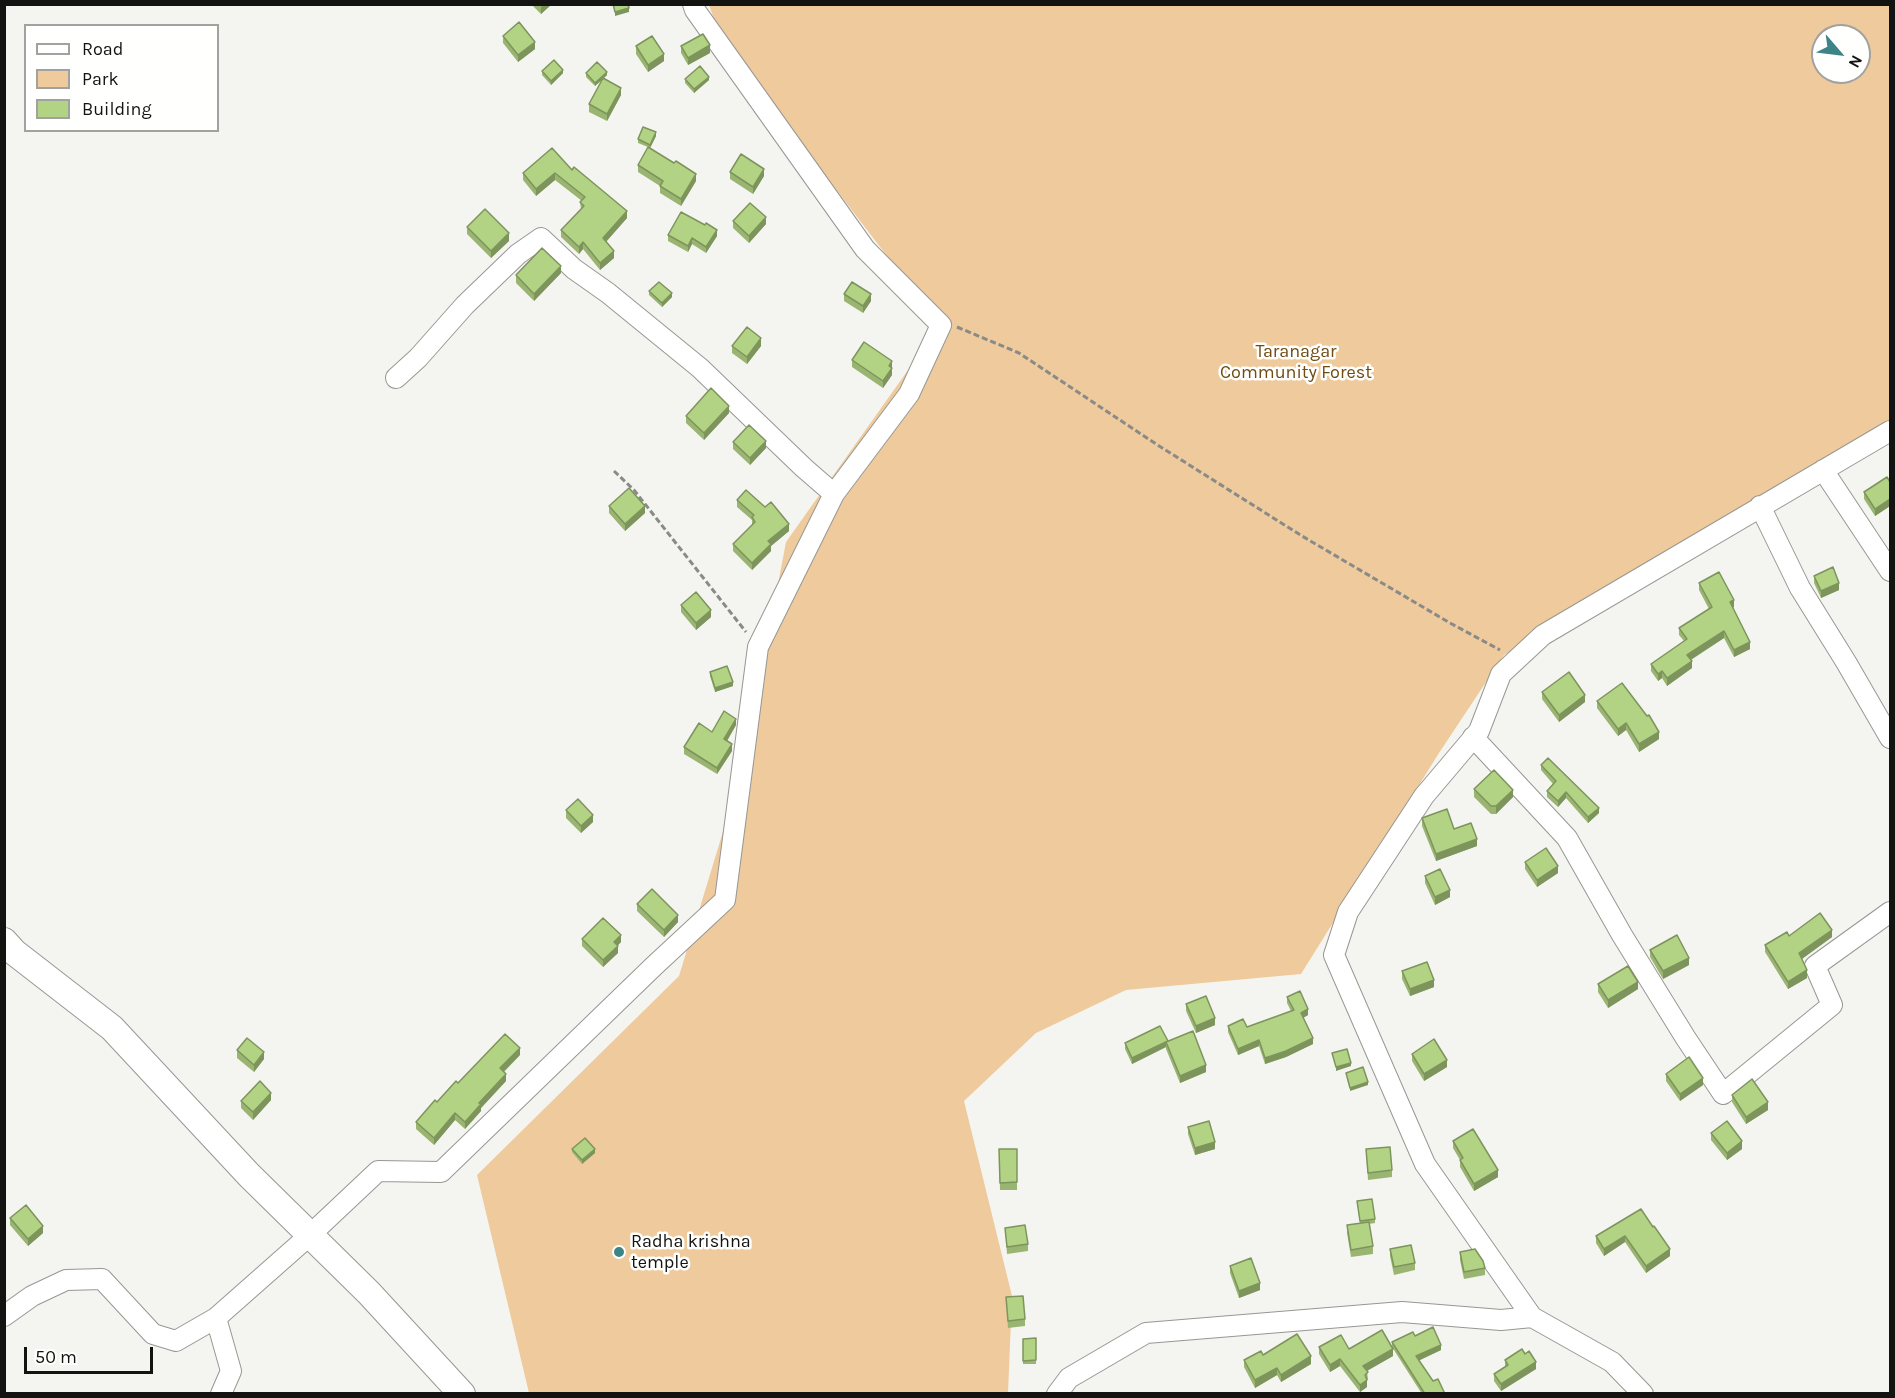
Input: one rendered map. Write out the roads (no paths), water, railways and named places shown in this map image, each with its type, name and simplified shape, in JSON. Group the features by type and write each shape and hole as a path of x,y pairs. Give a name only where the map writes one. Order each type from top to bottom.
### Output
{"street":[{"path":"4,1316 32,1296 66,1280 102,1280 153,1334 176,1341 216,1318 378,1171 441,1172 725,900 758,647 834,494 909,394 940,325 865,249 695,10 693,4"},
{"path":"396,378 418,358 465,305 518,254 542,238 574,269 608,293 700,368 834,494"},
{"path":"1643,1394 1612,1362 1532,1317 1425,1164 1334,955 1348,912 1424,796 1479,731 1501,674 1543,634 1890,431"},
{"path":"1823,470 1890,571"},
{"path":"1760,506 1800,588 1890,738"},
{"path":"1473,737 1567,838 1622,935 1723,1094 1832,1005 1815,966 1890,912"},
{"path":"4,941 14,952 112,1028 249,1175 369,1293 462,1394"},
{"path":"1057,1394 1069,1378 1146,1333 1402,1312 1501,1320 1532,1317"},
{"path":"216,1318 231,1371 221,1394"}],"place":[{"name":"Radha krishna temple","path":"619,1252"}],"park label":[{"name":"Taranagar Community Forest","path":"1296,362"}]}
